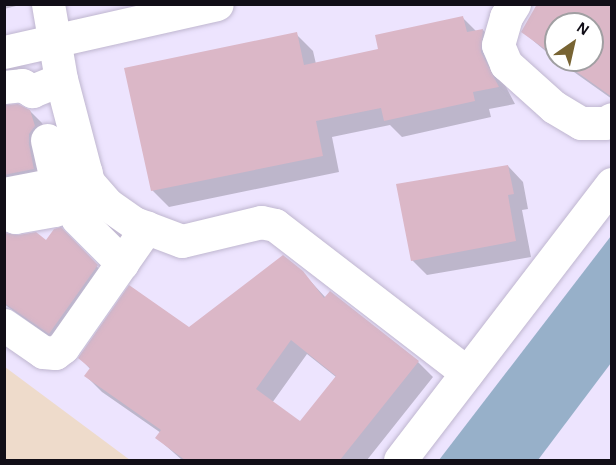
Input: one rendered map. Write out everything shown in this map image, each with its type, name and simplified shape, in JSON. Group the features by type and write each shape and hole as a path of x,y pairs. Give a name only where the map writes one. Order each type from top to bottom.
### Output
{"street":[{"path":"48,4 61,79 75,184 77,218 122,263"},
{"path":"4,52 53,42 121,15 217,4"},
{"path":"514,4 506,17 498,45 506,64 554,107 581,123 605,123 612,119"},
{"path":"4,87 22,85 32,91 61,79"},
{"path":"47,140 75,184 134,223 182,241 261,222 275,225 467,373"},
{"path":"4,194 75,184"},
{"path":"4,213 15,217 42,214 54,210 75,184"},
{"path":"400,460 612,184"},
{"path":"4,325 43,352 56,353 63,347 147,227"}],"shaded area":[{"path":"5,367 130,460 5,460"}],"water":[{"path":"611,236 611,363 538,460 439,460"}],"building":[{"path":"537,4 612,4 612,97 577,72 604,72 604,12 544,12 544,48 521,32"},
{"path":"463,16 467,32 483,29 481,52 499,87 473,92 475,101 384,121 381,108 316,121 323,156 151,191 124,68 297,32 304,65 378,49 375,35"},
{"path":"18,104 30,110 35,126 29,134 34,169 4,175 4,105"},
{"path":"508,165 514,194 508,195 516,241 411,261 396,184"},
{"path":"61,227 98,265 49,334 4,303 4,233 18,235 36,232 46,240 54,229"},
{"path":"283,255 303,271 324,298 330,291 419,361 340,460 185,460 155,438 161,430 84,376 90,368 78,358 129,285 189,327","holes":["291,340 336,376 300,421 256,389"]}]}
